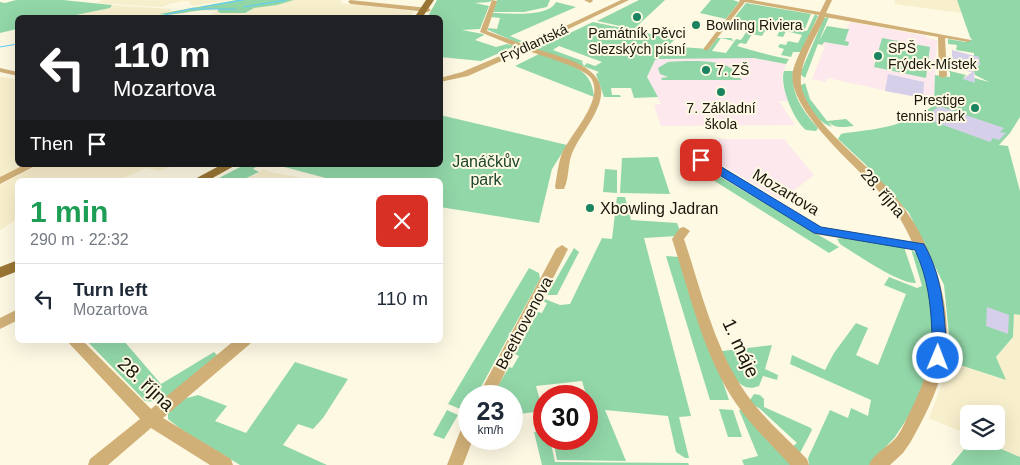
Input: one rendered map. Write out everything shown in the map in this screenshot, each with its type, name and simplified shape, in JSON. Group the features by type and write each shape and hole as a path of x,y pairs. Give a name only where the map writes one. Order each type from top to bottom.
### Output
{"main road":[{"path":"425,13 430,0"},
{"path":"425,13 434,0"},
{"path":"203,178 226,167"},
{"path":"213,178 235,167"},
{"path":"0,273 13,266"}],"street":[{"path":"352,0 351,2 425,13"},
{"name":"Frýdlantská","path":"443,79 476,70 626,0"},
{"path":"706,49 743,0 968,40"},
{"name":"28. října","path":"829,0 797,71 795,79 798,90 808,109 826,131 889,196 907,221 928,265 936,291 940,338 933,379 901,444 877,465"},
{"path":"494,2 483,32 581,68 593,74 596,80 599,98 568,153 560,187"},
{"path":"941,35 943,76"},
{"path":"0,70 15,73"},
{"name":"Mozartova","path":"701,160 818,230 920,247"},
{"path":"0,181 28,167"},
{"name":"1. máje","path":"684,231 678,238 716,349 728,374 753,414 801,465"},
{"name":"Beethovenova","path":"491,385 562,249"},
{"path":"0,324 15,316"},
{"name":"28. října","path":"77,343 150,419 225,465"},
{"path":"96,465 241,343"},
{"path":"455,465 461,450"}],"shaded area":[{"path":"103,0 230,0 192,6 189,1 186,1 171,3 163,7 97,3"},
{"path":"249,0 342,0 340,3 414,11 411,15 210,15 217,11 188,11"},
{"path":"895,0 957,0 962,13 894,4"},
{"path":"112,5 169,9 172,11 157,15 80,15 109,8"},
{"name":"SPŠ Frýdek-Místek","path":"851,22 927,36 927,38 937,40 934,101 828,78 826,82 812,79 825,46 822,45 823,41 848,46 845,42 849,29 846,29"},
{"name":"7. Základní škola","path":"666,58 754,58 786,64 782,76 783,86 789,101 779,101 795,125 661,126 654,105 661,104 647,77 655,60"},
{"path":"0,77 15,79 15,167 19,167 0,177"},
{"path":"690,139 784,139 814,175 792,192 779,199 693,148"},
{"path":"34,167 169,167 160,171 146,168 124,178 15,178 15,220 0,230 0,185"},
{"path":"263,169 302,178 245,178 249,175 254,176"},
{"path":"1014,313 1020,315 1020,457 1004,450 1005,405 960,405 960,431 929,418 941,387 946,360 1005,380 996,357 1013,338"}],"green space":[{"path":"16,0 63,0 112,5 110,8 77,15 15,15 15,29 0,33 0,2 5,3"},
{"path":"236,0 294,0 277,5 254,8 245,13 221,13 218,12 218,9 211,9 159,14"},
{"path":"437,0 493,0 475,3 489,6 480,29 462,30 483,34 475,40 496,47 507,44 515,46 481,61 443,57 443,15 429,15"},
{"path":"497,0 550,0 547,7 524,12 493,12"},
{"path":"639,0 665,0 634,29 597,21"},
{"path":"711,0 733,0 739,2 726,19 700,13"},
{"path":"957,0 1020,0 1020,117 1010,133 999,145 1008,146 1020,191 1020,315 1014,314 1013,337 996,357 1006,380 957,364 958,358 946,351 949,335 944,285 909,213 865,164 838,139 841,134 845,133 894,125 928,110 938,102 934,101 935,75 950,77 950,72 946,70 966,75 962,80 967,76 989,82 975,75 972,64 979,66 979,57 974,56 974,53 956,50 957,45 948,44 948,39 966,42 966,40 972,40"},
{"path":"556,2 576,7 510,36 522,41 518,43 487,28 497,29 500,18 491,17 492,13 536,13 552,7"},
{"path":"746,3 811,14 804,31 807,31 815,14 818,16 801,52 793,52 791,57 781,55 784,49 778,47 780,44 786,45 788,41 798,43 802,35 786,31 783,37 777,36 782,26 769,24 762,36 752,34 746,44 740,43 737,46 789,59 786,64 754,58 655,60 647,77 658,97 634,98 631,88 611,88 612,95 620,95 621,97 604,97 596,74 599,72 536,49 593,22 675,39 667,47 675,50 680,47 709,49 717,38 721,38 712,51 726,53 736,39 741,40 751,25 735,17","holes":["559,46 602,62 595,66 587,63 584,66 583,61 553,50"]},
{"path":"829,17 819,41 827,26 849,29 845,41 849,42 848,46 824,42 822,45 818,44 805,78 800,74 824,18"},
{"path":"882,38 930,47 926,78 874,67"},
{"path":"539,54 567,63 582,72 592,86 594,97 515,66"},
{"path":"695,61 725,65 736,74 733,78 740,78 742,80 662,80 661,78 668,77 660,74 658,68 668,62"},
{"path":"784,71 793,71 796,95 807,115 818,128 816,131 806,130 792,111 784,85"},
{"path":"805,83 810,99 827,121 846,119 854,126 837,127 828,122 832,127 820,120 802,92 800,86"},
{"name":"Janáčkův park","path":"443,116 567,145 552,169 539,223 443,207 443,178 326,178 284,167 443,167"},
{"path":"658,157 670,194 620,193 622,158"},
{"path":"240,167 256,167 253,169 259,172 246,178 219,178"},
{"path":"605,169 617,170 617,193 603,192"},
{"path":"712,172 839,247 829,253 705,175"},
{"path":"617,197 625,197 631,220 677,223 680,231 677,236 644,238 691,416 679,417 689,458 685,458 676,452 668,416 605,410 626,461 557,460 555,450 598,450 598,385 583,385 582,381 533,385 533,412 523,414 523,385 498,385 509,367 512,368 519,356 515,354 538,312 542,313 547,303 544,302 545,299 560,305 570,304 602,238 612,239"},
{"path":"842,238 904,247 916,283 899,279 867,261 840,244 837,239"},
{"path":"574,248 579,252 557,295 547,295"},
{"path":"911,249 920,257 930,287 935,334 932,354 918,400 895,437 869,465 809,465 808,458 830,410 848,418 851,408 868,416 871,400 790,364 792,355 825,370 834,353 856,323 868,328 856,355 878,365 906,294 884,285 889,277 917,288 922,286"},
{"path":"666,256 680,257 729,400 710,400"},
{"path":"529,268 539,273 540,279 482,385 459,385"},
{"path":"89,343 126,343 161,384 214,352 218,356 174,393 154,401 145,401"},
{"path":"772,345 765,369 778,375 777,380 763,376 759,386 751,388 745,387 735,378 722,351"},
{"path":"295,362 348,379 323,418 313,429 298,424 283,445 327,465 240,465 182,430 168,419 168,414 176,401 198,395 227,406 215,421 246,433"},
{"path":"458,387 458,408 448,404"},
{"path":"754,394 760,395 764,399 764,407 811,428 812,430 800,453 792,447 797,443 759,408 753,405 750,400"},
{"path":"719,409 733,410 742,437 728,437"},
{"path":"447,410 458,415 444,439 433,435"},
{"path":"739,410 746,410 793,465 744,465 742,460 758,456"},
{"path":"538,450 552,450 555,462 688,463 689,465 542,465"},
{"path":"964,450 1004,450 1020,457 1020,465 951,465"}],"building":[{"path":"952,50 979,57 980,65 973,64 975,83 963,79 972,72 952,69"},
{"path":"888,74 924,82 923,98 885,91"},
{"path":"939,106 1004,128 1000,132 1006,133 999,140 993,138 990,142 924,118"},
{"path":"987,307 1009,315 1008,334 986,326"}],"waterway":[{"path":"202,7 243,0"},
{"path":"244,7 286,0"},
{"path":"165,15 194,8"},
{"path":"193,9 236,9"},
{"path":"0,47 15,44"}],"place":[{"name":"Památník Pěvci Slezských písní","path":"637,17"},
{"name":"Bowling Riviera","path":"696,25"},
{"name":"SPŠ Frýdek-Místek","path":"878,56"},
{"name":"7. ZŠ","path":"706,70"},
{"name":"7. Základní škola","path":"721,92"},
{"name":"Prestige tennis park","path":"975,108"},
{"name":"Xbowling Jadran","path":"590,208"}],"route":[{"path":"701,160 818,230 920,247 936,291 940,338 938,358"}]}
